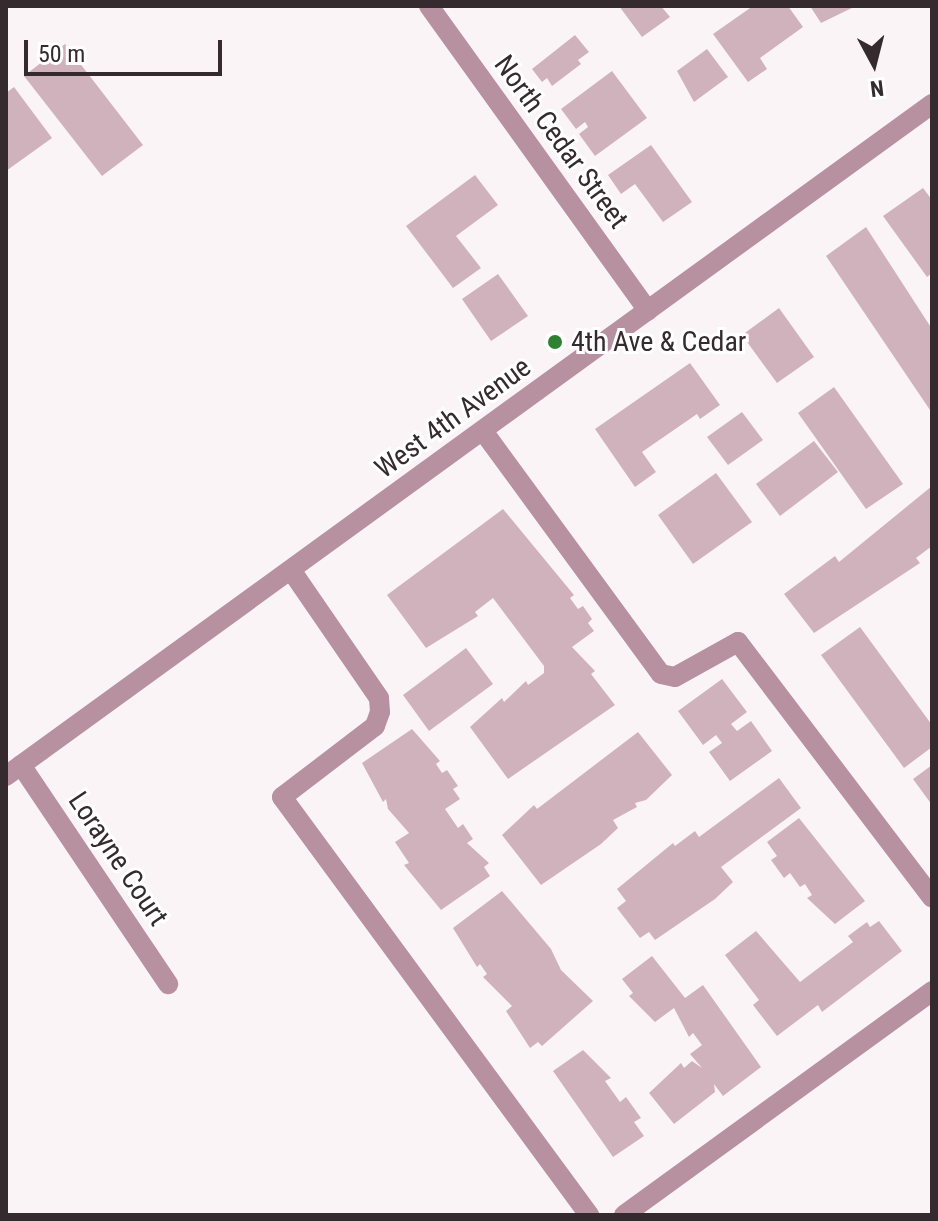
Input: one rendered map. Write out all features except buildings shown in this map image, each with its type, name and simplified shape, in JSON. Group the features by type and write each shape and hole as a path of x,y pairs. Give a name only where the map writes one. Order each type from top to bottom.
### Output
{"street":[{"name":"North Cedar Street","path":"429,6 648,311"},
{"name":"West 4th Avenue","path":"14,771 932,104"},
{"path":"483,431 661,674 675,677 738,642 932,898"},
{"path":"291,570 379,698 380,712 375,726 282,797 589,1215"},
{"name":"Lorayne Court","path":"14,771 168,984"},
{"path":"624,1215 932,991"}],"place":[{"name":"4th Ave & Cedar","path":"555,342"}]}
